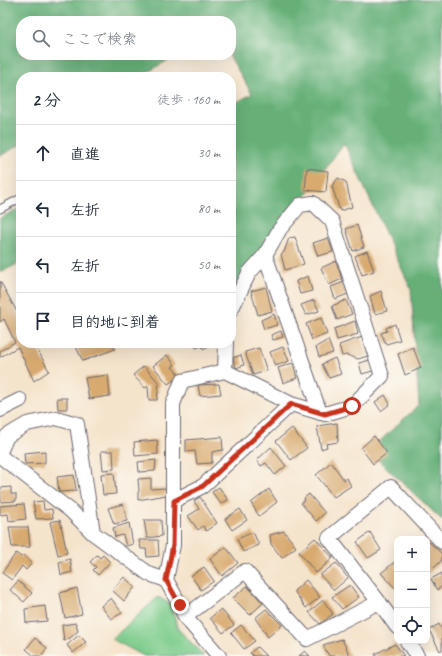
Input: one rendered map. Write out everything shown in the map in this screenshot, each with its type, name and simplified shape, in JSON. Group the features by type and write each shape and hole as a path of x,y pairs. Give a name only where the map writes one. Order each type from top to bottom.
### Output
{"street":[{"path":"219,656 184,617 180,605 166,580 173,545 174,404 182,381 225,371 291,404 325,414 352,406 382,376 332,221 314,203 300,205 280,229 265,255 249,273 236,300"},
{"path":"265,255 320,413"},
{"path":"225,371 226,348"},
{"path":"0,410 20,400"},
{"path":"174,501 203,486 291,404"},
{"path":"0,452 6,436 27,424 56,418 77,424 93,533"},
{"path":"0,456 71,511 93,533 148,574 166,580"},
{"path":"394,624 329,538 391,487 442,542"},
{"path":"184,617 244,571 308,639 379,602"},
{"path":"408,644 417,656"}],"lane":[{"path":"0,209 16,201"}],"green space":[{"path":"0,0 442,0 442,520 369,451 419,405 411,289 344,143 236,292 236,102 252,94 232,60 236,60 236,16 16,16 16,60 168,60 148,72 16,72 16,147 0,156"},
{"path":"16,210 16,265 0,273 0,218"},
{"path":"158,597 170,604 179,630 204,656 144,656 112,639"}],"building":[{"path":"307,168 328,171 326,192 305,190"},
{"path":"338,178 346,182 352,207 340,211 332,186"},
{"path":"357,225 364,247 353,251 346,229"},
{"path":"295,237 304,264 285,270 281,254 284,252 289,238"},
{"path":"328,238 333,252 318,256 313,243"},
{"path":"367,251 374,271 362,275 355,256"},
{"path":"336,261 342,279 329,285 321,268"},
{"path":"308,276 312,291 300,294 296,281"},
{"path":"0,281 16,310 16,348 0,357 0,351 15,342 4,319 0,322"},
{"path":"344,282 348,294 335,299 331,287"},
{"path":"266,287 272,311 258,315 251,291"},
{"path":"381,291 387,311 375,314 370,296"},
{"path":"314,300 319,311 306,315 301,305"},
{"path":"346,300 352,314 337,320 332,306"},
{"path":"274,314 277,325 264,329 261,320"},
{"path":"321,318 327,334 312,340 306,324"},
{"path":"355,321 358,334 337,340 334,329"},
{"path":"395,324 400,340 386,344 381,333 387,331 386,328"},
{"path":"281,331 283,337 273,340 271,335"},
{"path":"362,337 368,356 358,359 347,355 342,356 339,345"},
{"path":"328,340 333,353 319,357 316,347"},
{"path":"283,347 289,361 275,366 270,352"},
{"path":"413,347 421,368 405,375 398,354"},
{"path":"18,348 37,348 49,371 34,381"},
{"path":"76,348 115,349 83,361"},
{"path":"259,348 267,371 253,375 245,352"},
{"path":"167,355 175,365 172,367 180,376 168,384 153,366"},
{"path":"241,355 244,365 236,368 233,358"},
{"path":"335,358 341,374 329,378 322,364"},
{"path":"370,360 373,371 362,374 359,363"},
{"path":"293,363 297,378 283,383 278,368"},
{"path":"144,366 159,383 157,400 149,400 148,386 145,388 133,375"},
{"path":"108,375 110,396 89,399 85,378"},
{"path":"219,384 221,394 200,396 198,385"},
{"path":"385,395 390,404 381,411 375,402"},
{"path":"57,398 67,398 67,409 58,409"},
{"path":"337,423 338,442 326,444 327,447 321,449 317,426"},
{"path":"292,428 307,448 291,460 276,441"},
{"path":"374,436 387,453 373,464 361,448"},
{"path":"222,437 223,450 212,452 212,463 197,464 195,451 186,452 186,440"},
{"path":"157,440 158,454 135,456 134,442"},
{"path":"271,447 286,466 275,475 266,463 261,466 257,460"},
{"path":"45,451 45,463 25,464 24,453"},
{"path":"101,451 113,451 114,469 103,470"},
{"path":"156,460 155,471 139,472 138,462"},
{"path":"331,462 344,480 347,478 351,486 334,497 316,475"},
{"path":"114,473 116,494 103,495 101,474"},
{"path":"74,475 76,491 59,492 57,477"},
{"path":"151,478 151,489 165,488 166,495 138,500 138,479"},
{"path":"11,487 11,494 16,494 16,501 1,502 0,488"},
{"path":"219,487 228,500 221,504 212,492"},
{"path":"269,489 277,502 259,516 251,503"},
{"path":"309,494 325,513 316,521 301,503"},
{"path":"200,497 217,523 206,531 203,526 198,530 188,516 199,509 194,501"},
{"path":"43,501 44,510 52,509 53,518 36,519 33,502"},
{"path":"24,504 26,519 9,521 8,514 0,515 0,506"},
{"path":"123,504 127,521 114,524 108,508"},
{"path":"240,509 247,520 232,530 225,519"},
{"path":"60,520 67,553 58,555 50,522"},
{"path":"144,520 161,520 162,536 147,538"},
{"path":"129,523 133,544 126,546 123,535 115,537 113,528"},
{"path":"9,527 28,527 30,547 12,547"},
{"path":"284,531 296,547 282,558 271,544 270,535"},
{"path":"253,532 259,545 243,552 237,539"},
{"path":"370,532 381,550 368,558 357,542"},
{"path":"315,538 333,558 316,573 299,552"},
{"path":"139,540 158,540 159,556 147,557 146,549 141,549"},
{"path":"430,543 442,554 442,560 430,572"},
{"path":"226,547 238,563 222,576 210,559"},
{"path":"16,553 21,557 23,555 32,563 26,570 22,566 12,580 2,573"},
{"path":"97,555 100,558 103,555 110,562 98,575 93,570 96,567 90,562"},
{"path":"70,559 72,572 61,575 59,562"},
{"path":"394,562 394,587 381,573"},
{"path":"336,563 348,578 334,590 320,575"},
{"path":"204,567 214,581 201,590 191,576"},
{"path":"442,573 442,586 437,590 431,579"},
{"path":"124,577 135,587 124,601 112,590"},
{"path":"306,580 320,597 306,608 294,591"},
{"path":"18,581 32,593 24,602 10,590"},
{"path":"350,585 359,597 342,609 332,597"},
{"path":"247,586 263,603 250,615 233,598"},
{"path":"77,588 82,614 65,618 60,593"},
{"path":"111,598 122,613 111,619 101,606"},
{"path":"323,600 333,614 320,624 309,612"},
{"path":"45,606 47,621 26,623 25,609"},
{"path":"221,609 234,625 223,633 210,618"},
{"path":"266,609 282,625 268,637 255,618"},
{"path":"76,623 78,631 64,641 62,625"},
{"path":"439,624 442,630 442,650 440,651 430,629"},
{"path":"241,625 255,641 244,649 231,633"},
{"path":"79,635 86,642 73,653 67,645"},
{"path":"35,638 47,648 41,656 34,656 26,649"},
{"path":"342,639 350,656 329,656 323,645"},
{"path":"395,644 404,656 376,656 375,654"},
{"path":"257,647 266,656 253,656 250,653"},
{"path":"305,651 310,656 299,656"}],"route":[{"path":"180,605 166,580 173,545 174,501 203,486 291,404 325,414 352,406"}]}
